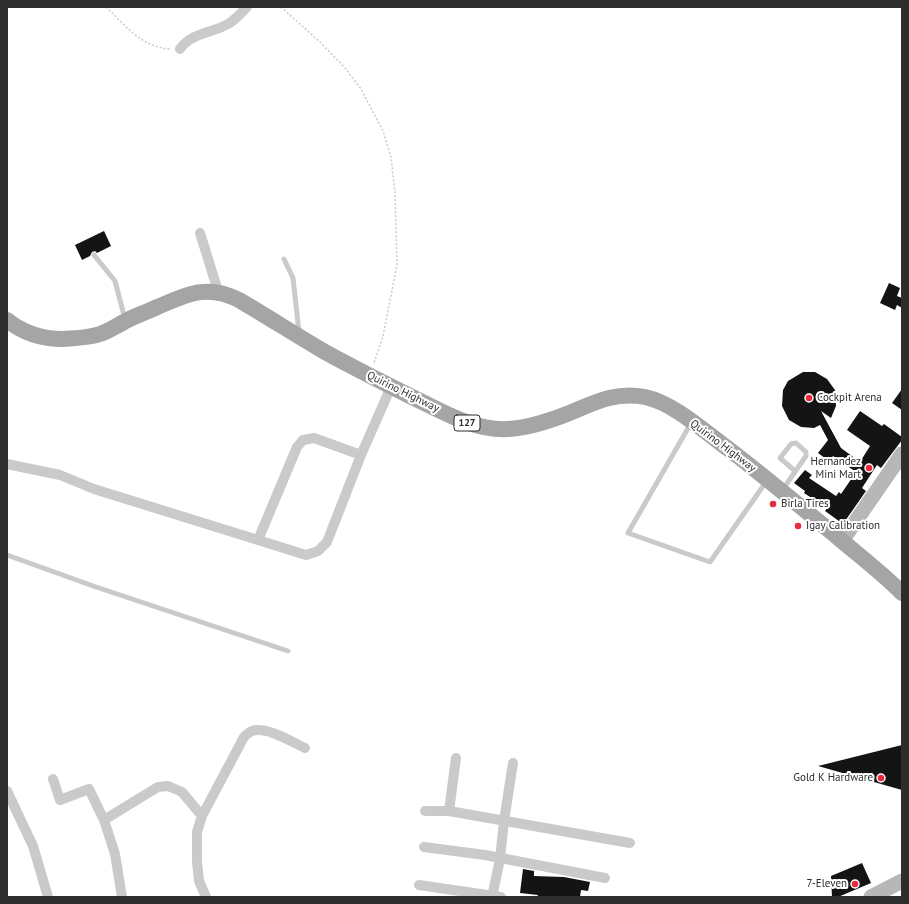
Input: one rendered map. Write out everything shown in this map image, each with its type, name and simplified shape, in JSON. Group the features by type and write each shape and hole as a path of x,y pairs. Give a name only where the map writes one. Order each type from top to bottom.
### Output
{"main road":[{"name":"Quirino Highway","path":"7,320 16,328 38,337 56,339 88,337 99,334 125,321 190,294 205,291 218,291 239,300 370,376 465,422 483,428 497,430 536,424 602,399 619,396 645,398 665,405 691,422 768,479 902,593"}],"street":[{"path":"180,49 192,38 221,28 230,23 247,7"},
{"path":"200,232 218,291"},
{"path":"7,464 60,475 94,489 306,555 318,551 327,542 361,455 391,386"},
{"path":"258,540 297,447 303,440 314,438 361,455"},
{"path":"842,541 902,454"},
{"path":"206,897 199,881 197,862 197,832 202,816 244,737 252,731 262,730 273,732 305,748"},
{"path":"449,811 456,758"},
{"path":"419,885 495,896 513,763"},
{"path":"53,779 60,800 89,789 104,820 115,854 122,897"},
{"path":"104,820 148,793 158,788 168,786 182,792 202,816"},
{"path":"7,791 33,846 48,897"},
{"path":"425,811 449,811 630,843"},
{"path":"424,847 485,855 605,878"},
{"path":"871,897 902,881"},
{"path":"891,897 902,891"}],"lane":[{"path":"94,255 116,280 125,321"},
{"path":"284,259 293,278 299,336"},
{"path":"691,422 628,533 710,562 768,479"},
{"path":"782,491 796,471 806,456 806,452 796,443 791,444 780,458 796,471"},
{"path":"7,555 96,587 288,651"}],"path":[{"path":"106,7 139,38 149,44 160,48 180,49"},
{"path":"281,7 321,43 345,68 361,89 383,131 391,157 395,193 397,265 384,336 370,376"}],"building":[{"path":"104,231 111,246 97,253 95,251 92,252 90,256 82,260 75,245"},
{"path":"889,283 900,288 897,296 902,298 902,308 897,305 895,310 880,303"},
{"path":"803,372 815,372 827,379 835,390 836,406 831,418 821,411 841,448 860,462 870,446 847,430 860,411 882,426 884,424 902,437 902,440 881,468 877,465 862,488 866,491 843,524 825,511 827,508 804,493 805,491 794,483 805,470 812,475 809,478 836,496 839,492 841,494 856,472 833,456 829,461 818,453 828,440 820,425 814,428 801,427 789,420 782,406 783,390 788,381"},
{"path":"902,389 902,410 892,403"},
{"name":"Gold K Hardware","path":"902,745 902,790 818,766"},
{"path":"862,863 871,883 838,897 832,897 831,876"},
{"path":"523,869 534,871 534,876 564,877 590,882 588,891 581,890 580,897 537,897 538,895 520,893"}],"place":[{"name":"Cockpit Arena","path":"809,398"},
{"name":"Hernandez Mini Mart","path":"869,468"},
{"name":"Birla Tires","path":"773,504"},
{"name":"Igay Calibration","path":"798,526"},
{"name":"Gold K Hardware","path":"881,778"},
{"name":"7-Eleven","path":"855,884"}]}
